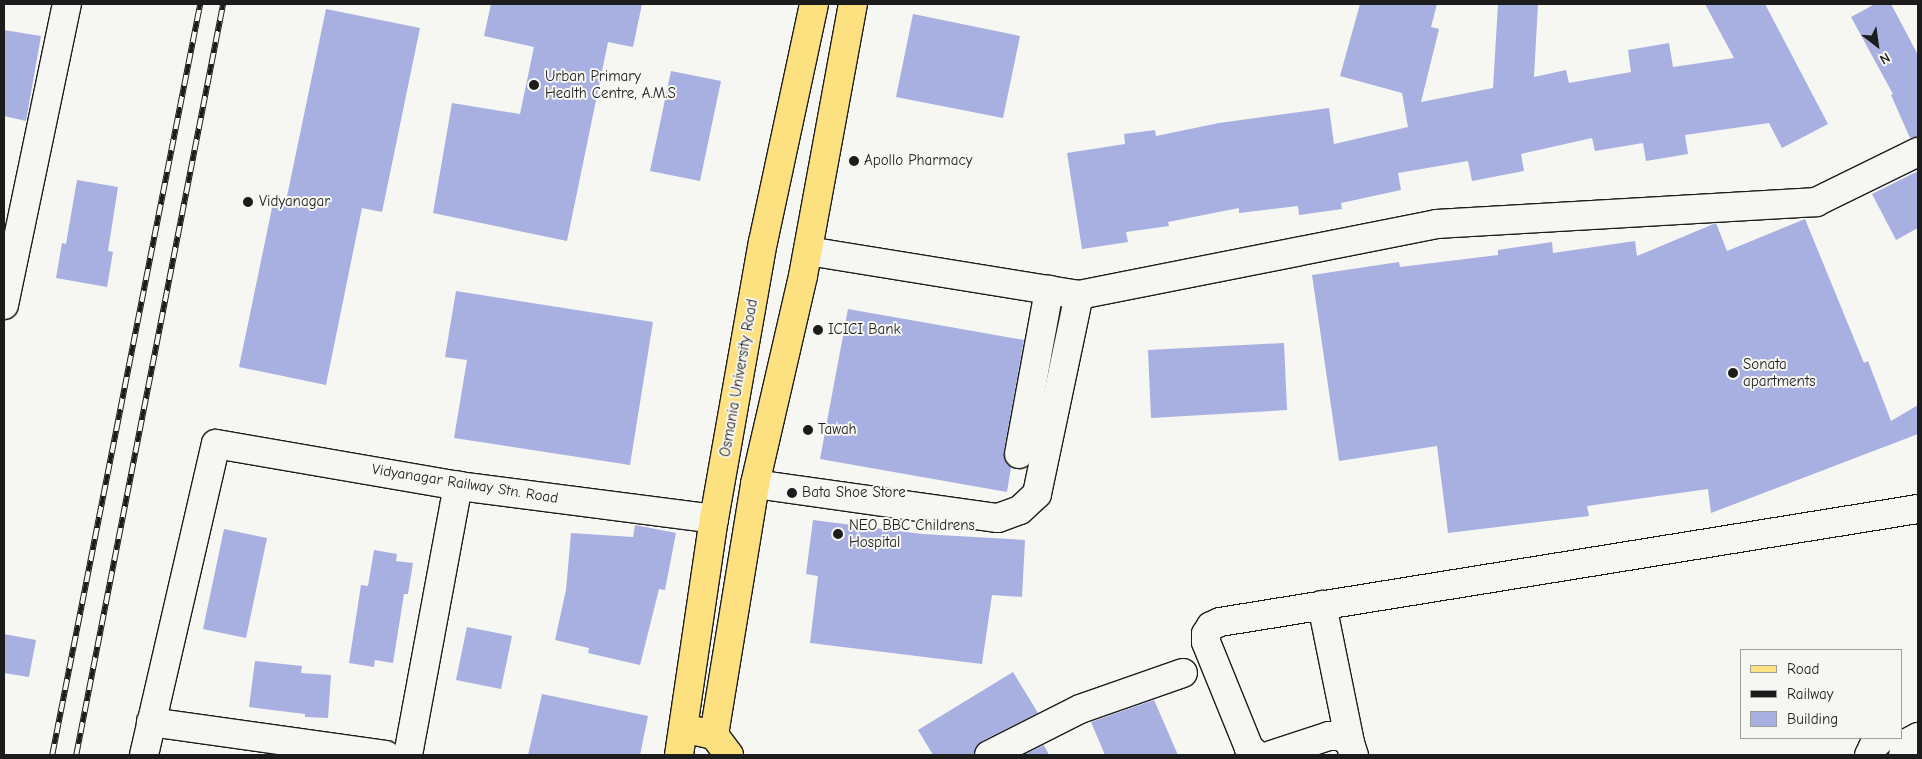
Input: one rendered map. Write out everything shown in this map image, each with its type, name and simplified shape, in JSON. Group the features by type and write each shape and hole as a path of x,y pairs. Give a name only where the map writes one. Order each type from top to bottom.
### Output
{"main road":[{"name":"Osmania University Road","path":"679,755 714,519 763,242 814,4"},
{"path":"684,728 722,745 755,484 808,251 853,4"}],"street":[{"path":"4,305 67,4"},
{"path":"808,251 1079,295 1437,224 1816,202 1918,152"},
{"path":"1019,454 1049,290"},
{"path":"755,484 998,518 1020,510 1037,494 1079,295"},
{"name":"Vidyanagar Railway Stn. Road","path":"151,722 216,444 458,486 714,519"},
{"path":"408,755 458,486"},
{"path":"1257,755 1249,748 1206,642 1206,634 1211,626 1220,622 1918,509"},
{"path":"1322,605 1352,749"},
{"path":"989,755 1080,709 1183,673"},
{"path":"144,755 151,722 380,755"},
{"path":"1902,728 1918,722"},
{"path":"1271,755 1329,736 1341,736 1352,749"},
{"path":"1903,755 1908,742 1918,737"},
{"path":"1869,755 1873,747 1881,739"}],"building":[{"path":"491,4 642,4 633,47 608,42 567,241 433,213 452,103 520,114 534,47 484,36"},
{"path":"1360,4 1437,4 1431,27 1439,29 1421,102 1493,88 1498,4 1538,4 1534,77 1566,70 1569,83 1631,72 1628,50 1669,43 1673,67 1734,58 1705,4 1765,4 1828,124 1782,148 1769,123 1685,135 1688,154 1646,161 1643,143 1595,151 1592,138 1521,154 1524,171 1472,181 1468,161 1398,173 1401,190 1341,203 1342,209 1299,215 1298,206 1239,213 1239,208 1168,222 1169,226 1126,232 1128,242 1082,249 1067,153 1125,144 1124,134 1155,130 1156,136 1219,123 1329,108 1334,144 1408,127 1402,93 1340,76"},
{"path":"1875,4 1891,4 1918,55 1918,136 1910,138 1891,95 1893,94 1851,17"},
{"path":"326,9 420,28 382,212 362,208 326,385 239,367 273,203 285,206"},
{"path":"913,14 1020,36 1003,118 896,97"},
{"path":"4,30 41,36 26,121 4,116"},
{"path":"671,71 721,81 700,181 650,171"},
{"path":"1918,171 1918,228 1896,240 1872,194"},
{"path":"77,180 118,187 108,251 113,252 107,287 56,278 62,243 66,244"},
{"path":"1805,219 1864,363 1868,361 1891,421 1918,405 1918,434 1711,513 1708,489 1587,506 1589,516 1448,533 1437,446 1339,461 1312,275 1399,262 1400,267 1498,255 1498,250 1552,242 1553,253 1635,241 1637,256 1716,223 1727,251"},
{"path":"456,291 653,322 630,465 454,438 467,360 445,357"},
{"path":"848,309 1024,340 1004,451 1005,460 1011,467 1007,492 820,459"},
{"path":"1284,343 1287,410 1151,418 1148,350"},
{"path":"813,520 922,534 1025,540 1022,597 992,595 982,664 810,643 818,576 806,574"},
{"path":"635,525 676,533 665,590 659,589 640,665 588,653 589,648 555,640 566,590 571,533 633,537"},
{"path":"224,529 267,538 246,638 203,629"},
{"path":"374,550 397,554 396,561 413,563 408,594 404,594 393,663 375,660 374,667 349,663 361,585 368,586"},
{"path":"467,627 512,636 501,689 456,680"},
{"path":"4,634 36,640 29,677 4,673"},
{"path":"255,661 302,666 301,673 331,675 328,718 305,717 305,714 249,707"},
{"path":"1013,672 1038,713 982,741 976,747 974,755 933,755 918,730"},
{"path":"542,694 648,716 640,755 528,755"},
{"path":"1154,700 1178,755 1105,755 1091,722"},
{"path":"1044,745 1049,755 1023,755"}],"railway":[{"path":"52,755 200,4"},
{"path":"76,755 223,4"}],"place":[{"name":"Urban Primary Health Centre, A.M.S","path":"534,85"},
{"name":"Apollo Pharmacy","path":"854,161"},
{"name":"Vidyanagar","path":"248,202"},
{"name":"ICICI Bank","path":"818,330"},
{"name":"Sonata apartments","path":"1733,373"},
{"name":"Tawah","path":"808,430"},
{"name":"Bata Shoe Store","path":"792,493"},
{"name":"NEO BBC Childrens Hospital","path":"838,534"}]}
